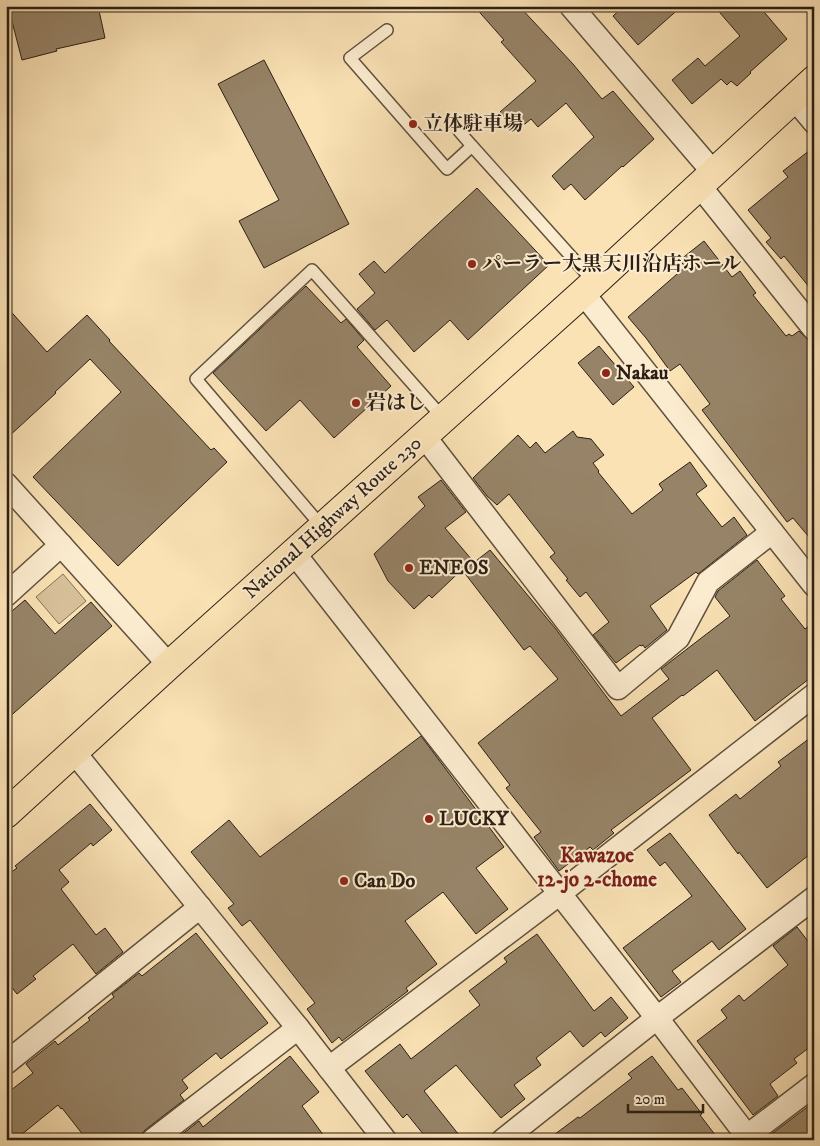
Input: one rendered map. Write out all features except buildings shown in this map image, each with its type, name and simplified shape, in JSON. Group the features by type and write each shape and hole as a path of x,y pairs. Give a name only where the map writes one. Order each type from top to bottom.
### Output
{"highway":[{"name":"National Highway Route 230","path":"6,814 588,288 804,89"}],"street":[{"path":"571,6 706,179 814,330"},
{"path":"804,89 814,122"},
{"path":"588,288 814,585"},
{"path":"434,427 618,688 678,638 708,582 772,532"},
{"path":"6,484 169,665"},
{"path":"6,595 60,545"},
{"path":"294,553 657,1018 746,1138 814,1085"},
{"path":"329,1068 559,894 814,695"},
{"path":"74,752 298,1028 385,1140"},
{"path":"503,1140 657,1018 814,898"},
{"path":"6,1063 200,907"},
{"path":"153,1140 298,1028"}],"lane":[{"path":"386,30 350,58 446,169 472,146"},
{"path":"459,131 588,288"},
{"path":"323,528 196,379 312,270 434,427"}],"shaded area":[{"path":"63,574 86,601 59,624 36,597"}],"place":[{"name":"立体駐車場","path":"413,124"},
{"name":"パーラー大黒天川沿店ホール","path":"472,264"},
{"name":"Nakau","path":"606,373"},
{"name":"岩はし","path":"356,403"},
{"name":"ENEOS","path":"409,568"},
{"name":"LUCKY","path":"429,819"},
{"name":"Can Do","path":"344,881"}],"district":[{"name":"Kawazoe 12-jo 2-chome","path":"597,868"}]}
